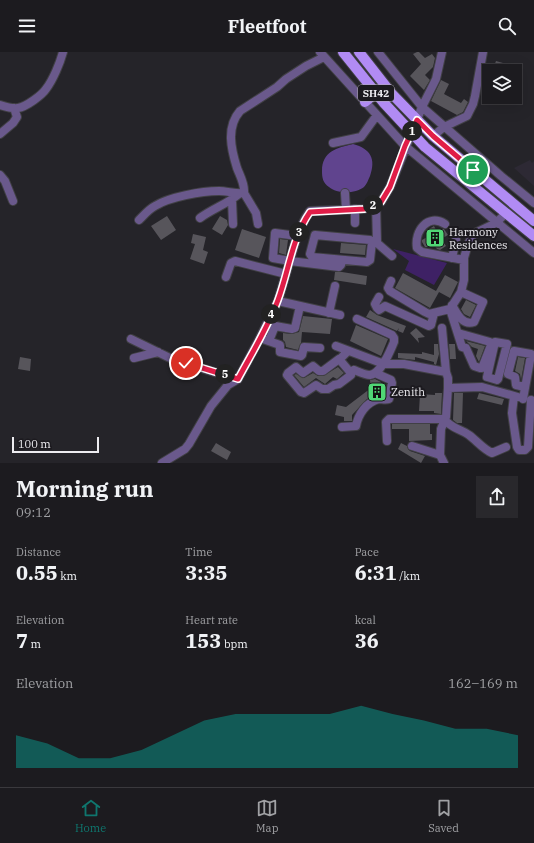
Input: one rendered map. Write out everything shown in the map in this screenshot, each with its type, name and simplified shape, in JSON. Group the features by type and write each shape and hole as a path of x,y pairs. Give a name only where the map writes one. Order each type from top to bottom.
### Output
{"main road":[{"name":"SH42","path":"343,52 376,93 425,146 534,236"},
{"name":"SH42","path":"359,52 392,94 433,136 534,221"},
{"path":"365,102 376,93"}],"street":[{"path":"0,105 10,108 20,108 32,101 46,89 60,62 63,52"},
{"path":"378,52 422,107 534,203"},
{"path":"162,463 184,449 189,444 208,411 228,385 238,379 278,301 297,236 310,212 364,209 381,202 390,187 442,52"},
{"path":"433,136 444,127 467,116 470,111 476,96 483,52"},
{"path":"200,218 208,212 232,200 241,193 244,188 236,167 230,136 231,127 235,116 240,111 322,55 405,146 534,253"},
{"path":"0,134 13,123 17,117 14,108"},
{"path":"333,143 361,137 377,115"},
{"path":"0,175 5,181 12,201"},
{"path":"139,220 156,205 177,197 200,192 219,191 241,193 256,213 258,224"},
{"path":"345,193 346,210"},
{"path":"232,200 233,224"},
{"path":"376,204 377,243 392,256"},
{"path":"355,223 356,210"},
{"path":"392,282 388,288 395,299 429,314 451,307 461,292 464,280 464,260 468,244 475,233 496,223 506,213"},
{"path":"445,224 436,220 424,224 417,236 417,248 422,252 464,260"},
{"path":"297,236 274,234 273,258 339,266 341,266 342,260"},
{"path":"315,235 372,241 369,262 342,260 311,256 315,235"},
{"path":"452,258 456,240"},
{"path":"226,277 231,263 235,261 286,274"},
{"path":"329,312 335,286"},
{"path":"451,307 462,321 470,324 474,322 483,302 461,292"},
{"path":"379,297 375,304 376,308 379,310 385,306 429,326 433,321 434,313"},
{"path":"278,301 340,315"},
{"path":"269,341 275,326 292,329 295,328 300,306"},
{"path":"451,307 465,358 469,365"},
{"path":"354,370 366,375 375,373 384,364 394,342 392,335 357,319"},
{"path":"442,328 446,372 448,378 446,417 441,430 440,455 444,463"},
{"path":"458,333 490,342 491,346 482,368 474,366 466,348 462,346"},
{"path":"260,338 280,345 280,352 301,356 304,347 320,348"},
{"path":"131,339 174,360 238,379"},
{"path":"336,346 384,364 404,364 446,372"},
{"path":"340,359 351,375 340,384 334,385 328,389 322,389 316,385 304,393 287,375 296,367 303,373 313,366 319,371 323,371 340,359 348,351"},
{"path":"134,358 158,352"},
{"path":"342,427 356,426 359,416 368,405 381,399 389,399 392,383 391,380 375,373"},
{"path":"490,389 492,379"},
{"path":"448,388 482,387 529,400"},
{"path":"514,396 512,413 517,449 525,450 528,447 529,400 525,387"},
{"path":"387,442 386,422 389,419 444,419"},
{"path":"444,419 449,426 467,434 486,450 492,453 506,447"},
{"path":"412,446 440,455"}],"shaded area":[{"path":"353,144 368,152 372,160 372,170 370,176 364,187 356,191 341,192 332,189 325,184 323,178 322,171 325,159 336,149"},
{"path":"530,160 532,163 534,161 534,186 514,168"},
{"path":"393,249 447,263 434,285 405,270 409,261"}],"building":[{"path":"417,52 425,58 432,54 435,58 433,67 425,75 430,80 424,90 410,76 421,64 413,54"},
{"path":"496,61 506,64 495,64"},
{"path":"441,80 449,84 444,94 461,103 464,99 468,102 463,112 457,115 431,101"},
{"path":"167,216 176,230 161,240 151,226"},
{"path":"220,216 227,220 228,225 222,235 212,229"},
{"name":"Harmony Residences","path":"434,226 437,232 444,229 448,235 441,239 446,246 440,250 433,244 425,247 422,242 422,240 429,236 426,231"},
{"path":"242,229 266,237 259,258 235,250"},
{"path":"193,234 206,237 203,250 208,252 204,264 190,259 195,244 191,243"},
{"path":"280,239 288,240 286,255 279,253"},
{"path":"341,243 366,245 365,255 340,253"},
{"path":"335,272 367,276 366,285 334,280"},
{"path":"403,273 436,291 445,275 458,282 450,298 439,292 430,308 395,288"},
{"path":"466,300 476,305 470,317 464,314 461,309"},
{"path":"370,310 377,315 406,326 403,333 398,331 399,328 397,331 366,317"},
{"path":"303,316 332,319 330,334 302,332 301,343 298,350 286,347 283,340 283,333 291,334 299,332"},
{"path":"356,325 388,339 381,356 350,341"},
{"path":"416,328 425,337 418,338 419,343 410,333"},
{"path":"466,341 485,346 479,362 476,356 478,349 472,347"},
{"path":"434,344 438,344 439,354 436,365 434,362 415,357 415,360 398,358 398,353 422,354 422,352 434,355"},
{"path":"449,344 455,344 456,359 450,359"},
{"path":"20,357 31,359 30,371 18,369"},
{"path":"518,357 525,358 521,380 520,374 515,371"},
{"path":"338,367 344,373 337,379 333,377 325,384 316,378 304,387 294,375 296,374 304,378 313,373 318,376 323,376"},
{"path":"375,379 381,382 381,386 386,387 384,394 377,394 367,399 352,415 352,421 344,421 344,417 335,415 337,405 346,407 371,388 370,380"},
{"path":"435,393 442,393 441,414 434,413 434,411 419,411 420,394 435,395"},
{"path":"454,393 463,393 462,423 457,423 453,420"},
{"path":"479,393 504,399 502,405 477,399"},
{"path":"392,424 430,424 430,434 432,434 432,440 409,441 409,429 392,429"},
{"path":"216,443 231,452 227,460 211,451"},
{"path":"401,443 407,446 410,451 425,456 421,463 398,449"}],"place":[{"name":"Harmony Residences","path":"435,238"},
{"name":"Zenith","path":"377,392"}],"route":[{"path":"186,363 238,379 278,301 297,236 305,219 310,212 324,210 364,209 381,202 390,187 405,146 417,120 433,136 473,170"}]}
